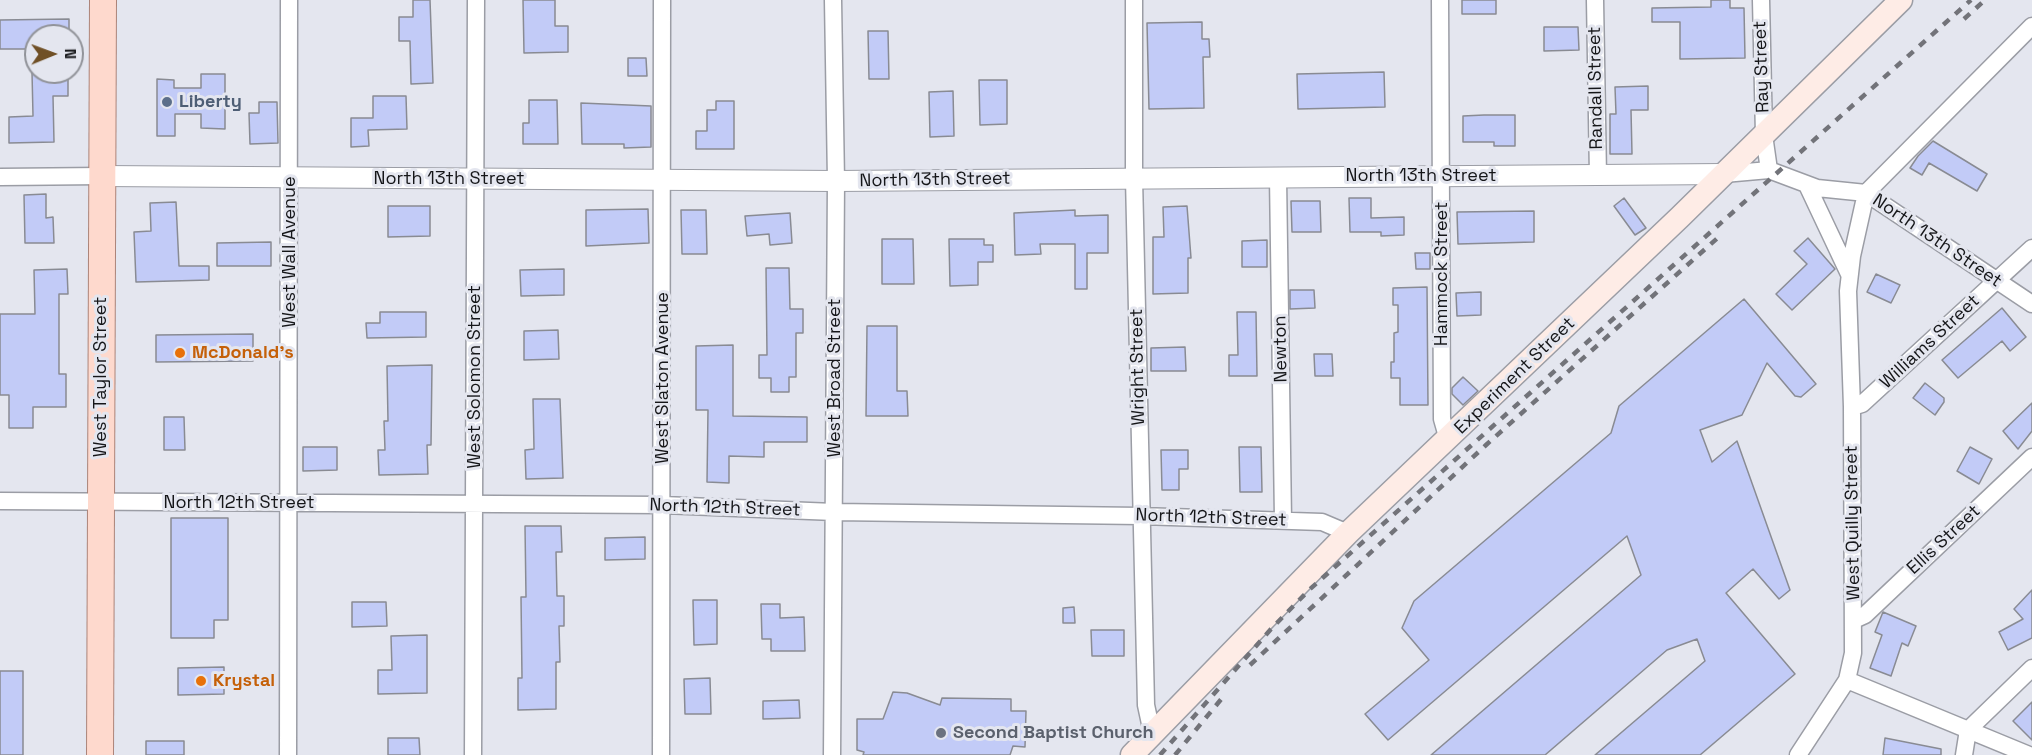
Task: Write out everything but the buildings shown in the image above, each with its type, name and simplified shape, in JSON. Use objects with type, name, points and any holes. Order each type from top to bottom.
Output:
[{"type":"main road","name":"West Taylor Street","points":[[100,755],[103,0]]},
{"type":"main road","name":"Experiment Street","points":[[1131,755],[1348,533],[1724,174],[1901,0]]},
{"type":"street","name":"West Wall Avenue","points":[[288,755],[290,0]]},
{"type":"street","name":"West Solomon Street","points":[[473,755],[476,0]]},
{"type":"street","name":"West Slaton Avenue","points":[[661,755],[664,179],[662,0]]},
{"type":"street","name":"West Broad Street","points":[[832,755],[836,181],[833,0]]},
{"type":"street","name":"Wright Street","points":[[1134,0],[1134,178],[1141,516],[1146,705],[1152,733]]},
{"type":"street","name":"Hammock Street","points":[[1440,0],[1442,419],[1448,440]]},
{"type":"street","name":"Randall Street","points":[[1595,0],[1598,176]]},
{"type":"street","name":"Ray Street","points":[[1761,0],[1764,135]]},
{"type":"street","points":[[1866,193],[2032,26]]},
{"type":"street","points":[[1764,135],[1769,170]]},
{"type":"street","name":"North 13th Street","points":[[102,176],[836,181],[1598,176],[1724,174],[1769,170],[1807,185],[1866,193],[1995,282],[2032,304]]},
{"type":"street","points":[[0,177],[102,176]]},
{"type":"street","name":"Newton","points":[[1278,177],[1283,520]]},
{"type":"street","name":"West Quilly Street","points":[[1807,185],[1850,276]]},
{"type":"street","name":"West Quilly Street","points":[[1798,755],[1847,680],[1853,653],[1850,276],[1866,193]]},
{"type":"street","name":"Williams Street","points":[[1852,407],[1863,404],[2032,248]]},
{"type":"street","name":"Ellis Street","points":[[1854,620],[1865,615],[2032,457]]},
{"type":"street","name":"North 12th Street","points":[[0,501],[663,505],[834,512],[1141,516],[1322,522],[1348,533]]},
{"type":"street","points":[[1964,755],[1968,730],[2032,668]]},
{"type":"street","points":[[1847,680],[2029,755]]},
{"type":"railway","points":[[1160,755],[1271,629],[1309,590],[1971,0]]},
{"type":"railway","points":[[1964,19],[1985,0]]},
{"type":"railway","points":[[1250,665],[1486,445],[1722,234]]},
{"type":"railway","points":[[1175,755],[1223,697]]},
{"type":"place","name":"Liberty","points":[[167,102]]},
{"type":"place","name":"McDonald's","points":[[180,353]]},
{"type":"place","name":"Krystal","points":[[201,681]]},
{"type":"place","name":"Second Baptist Church","points":[[941,733]]}]
